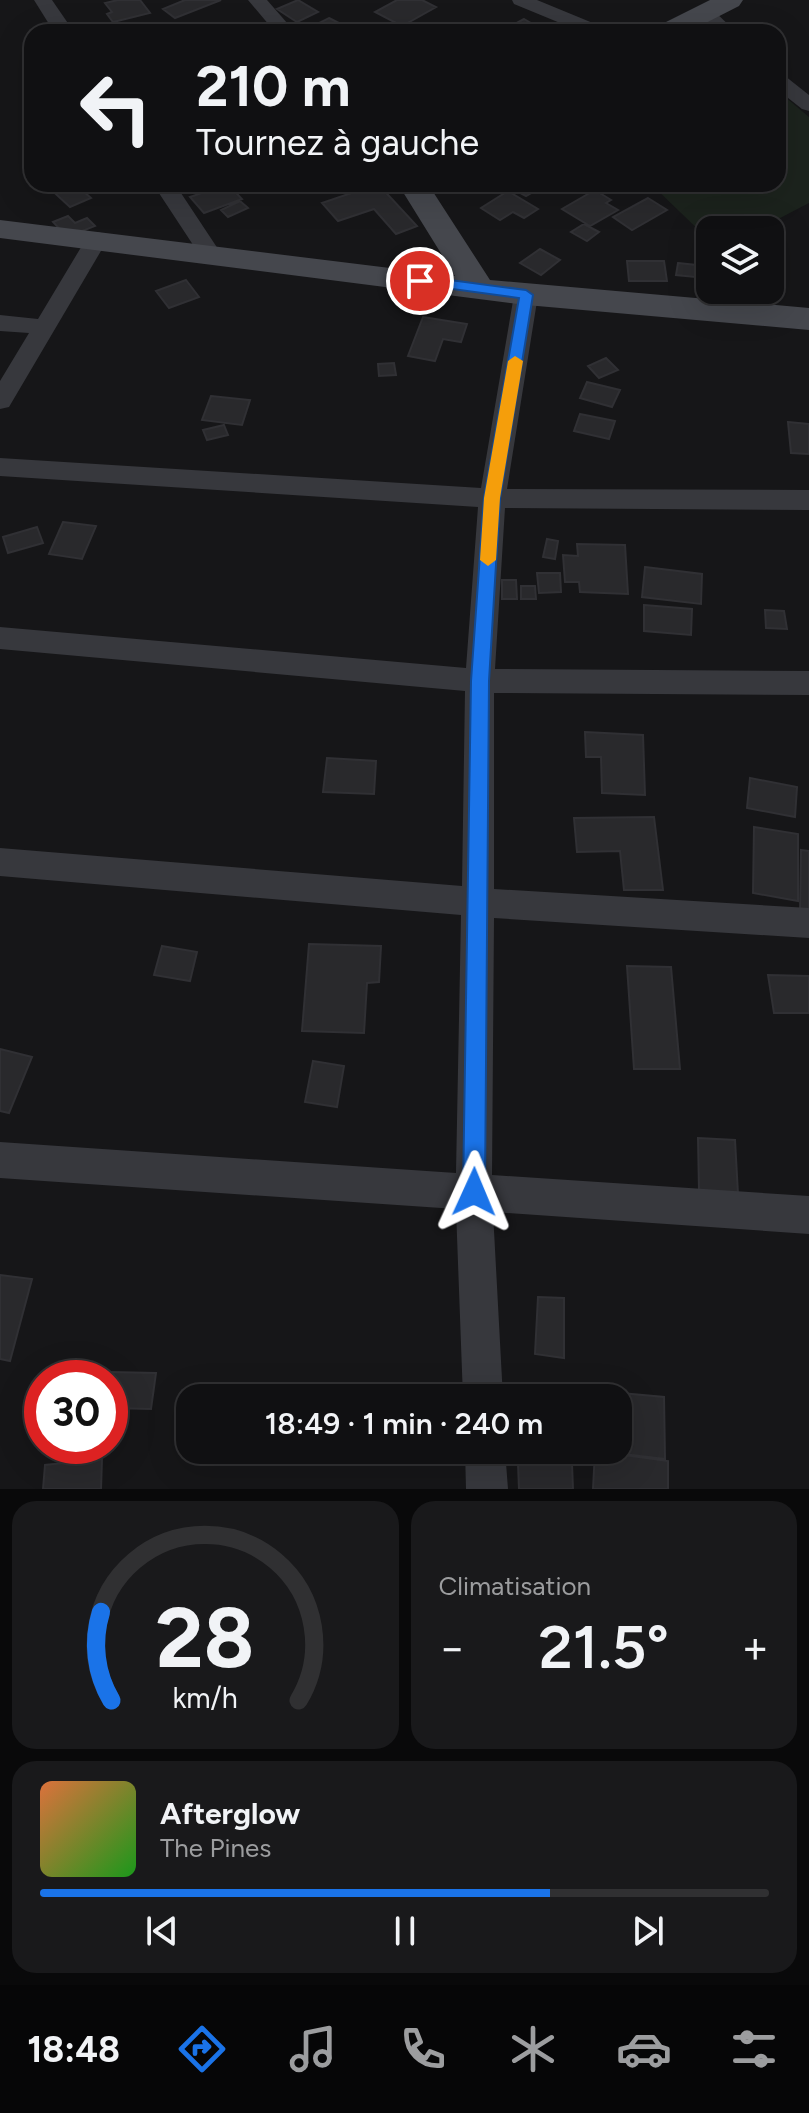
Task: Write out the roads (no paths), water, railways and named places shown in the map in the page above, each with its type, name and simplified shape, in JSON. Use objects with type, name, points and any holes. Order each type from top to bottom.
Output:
[{"type":"street","points":[[43,0],[59,24]]},
{"type":"street","points":[[257,0],[278,24]]},
{"type":"street","points":[[521,0],[579,24]]},
{"type":"street","points":[[682,24],[730,0]]},
{"type":"street","points":[[704,12],[717,24]]},
{"type":"street","points":[[786,86],[809,105]]},
{"type":"street","points":[[169,192],[211,255]]},
{"type":"street","points":[[418,192],[479,288]]},
{"type":"street","points":[[0,229],[526,295],[809,319]]},
{"type":"street","points":[[0,401],[97,239]]},
{"type":"street","points":[[482,1384],[474,1192],[480,681],[492,498],[526,295]]},
{"type":"street","points":[[0,323],[44,327]]},
{"type":"street","points":[[0,467],[492,498],[809,500]]},
{"type":"street","points":[[0,638],[480,681],[809,683]]},
{"type":"street","points":[[0,862],[477,902],[809,923]]},
{"type":"street","points":[[0,1160],[809,1215]]},
{"type":"street","points":[[486,1464],[487,1489]]}]
